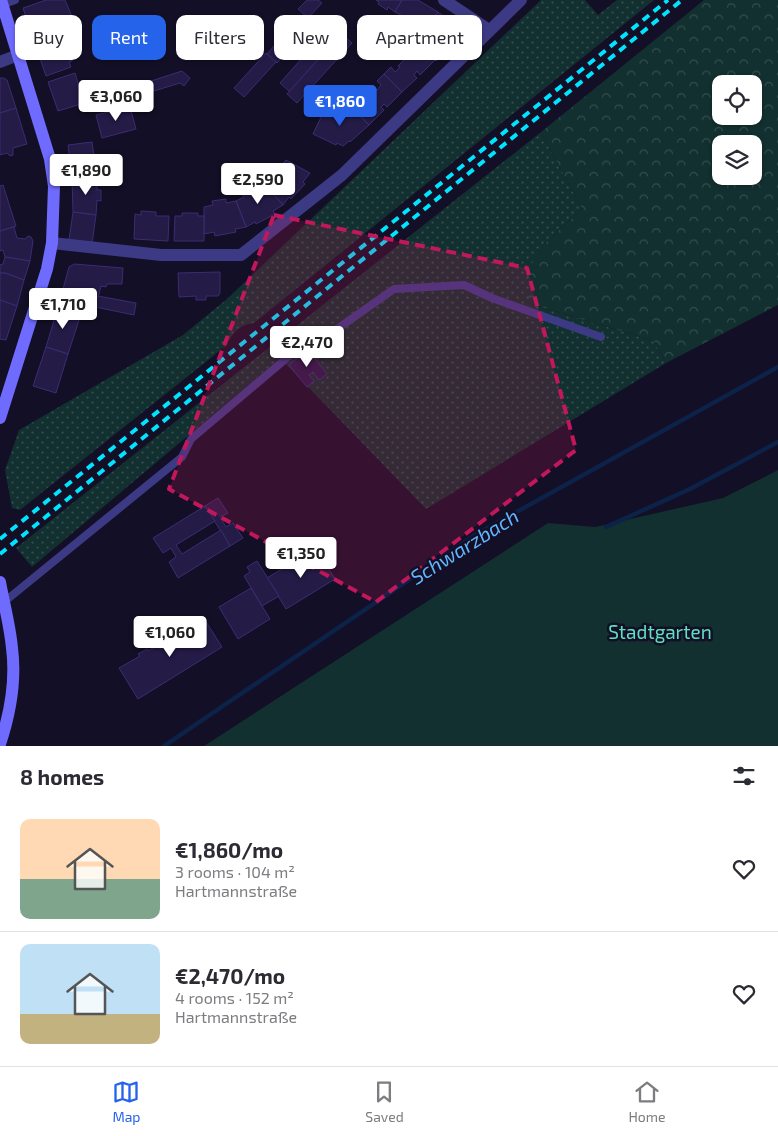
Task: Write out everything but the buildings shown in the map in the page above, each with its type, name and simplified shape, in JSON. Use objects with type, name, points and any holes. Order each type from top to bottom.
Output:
[{"type":"main road","points":[[1,3],[15,46]]},
{"type":"main road","points":[[0,418],[44,278],[52,243],[54,186],[50,159],[20,60]]},
{"type":"main road","points":[[0,582],[12,649],[12,691],[0,744]]},
{"type":"street","points":[[444,0],[489,30]]},
{"type":"street","points":[[52,243],[161,255],[241,255],[342,175],[521,0]]},
{"type":"street","points":[[0,62],[15,56]]},
{"type":"lane","points":[[1,3],[15,0]]},
{"type":"lane","points":[[4,602],[182,457],[191,439],[301,346],[327,336],[394,289],[464,285],[492,298],[601,337]]},
{"type":"highlighted area","points":[[274,215],[527,268],[576,450],[376,602],[169,489]]},
{"type":"green space","points":[[541,0],[585,0],[598,15],[617,0],[654,0],[254,323],[244,325],[237,330],[227,345],[20,510],[12,508],[5,470],[19,430],[183,335],[227,299],[478,60],[482,60],[482,56]]},
{"type":"green space","points":[[704,0],[778,0],[778,305],[666,363],[654,341],[528,303],[530,267],[543,245],[582,209],[541,132]]},
{"type":"green space","points":[[541,132],[582,209],[543,245],[528,303],[654,341],[666,363],[426,509],[286,364],[324,330],[309,334],[32,567],[16,548]]},
{"type":"green space","name":"Stadtgarten","points":[[778,470],[778,746],[204,746],[548,523],[595,527],[723,498]]},
{"type":"waterway","name":"Schwarzbach","points":[[164,746],[475,535],[778,367]]},
{"type":"waterway","points":[[606,527],[690,489],[778,442]]},
{"type":"railway","points":[[0,539],[668,0]]},
{"type":"railway","points":[[0,554],[682,0]]}]
